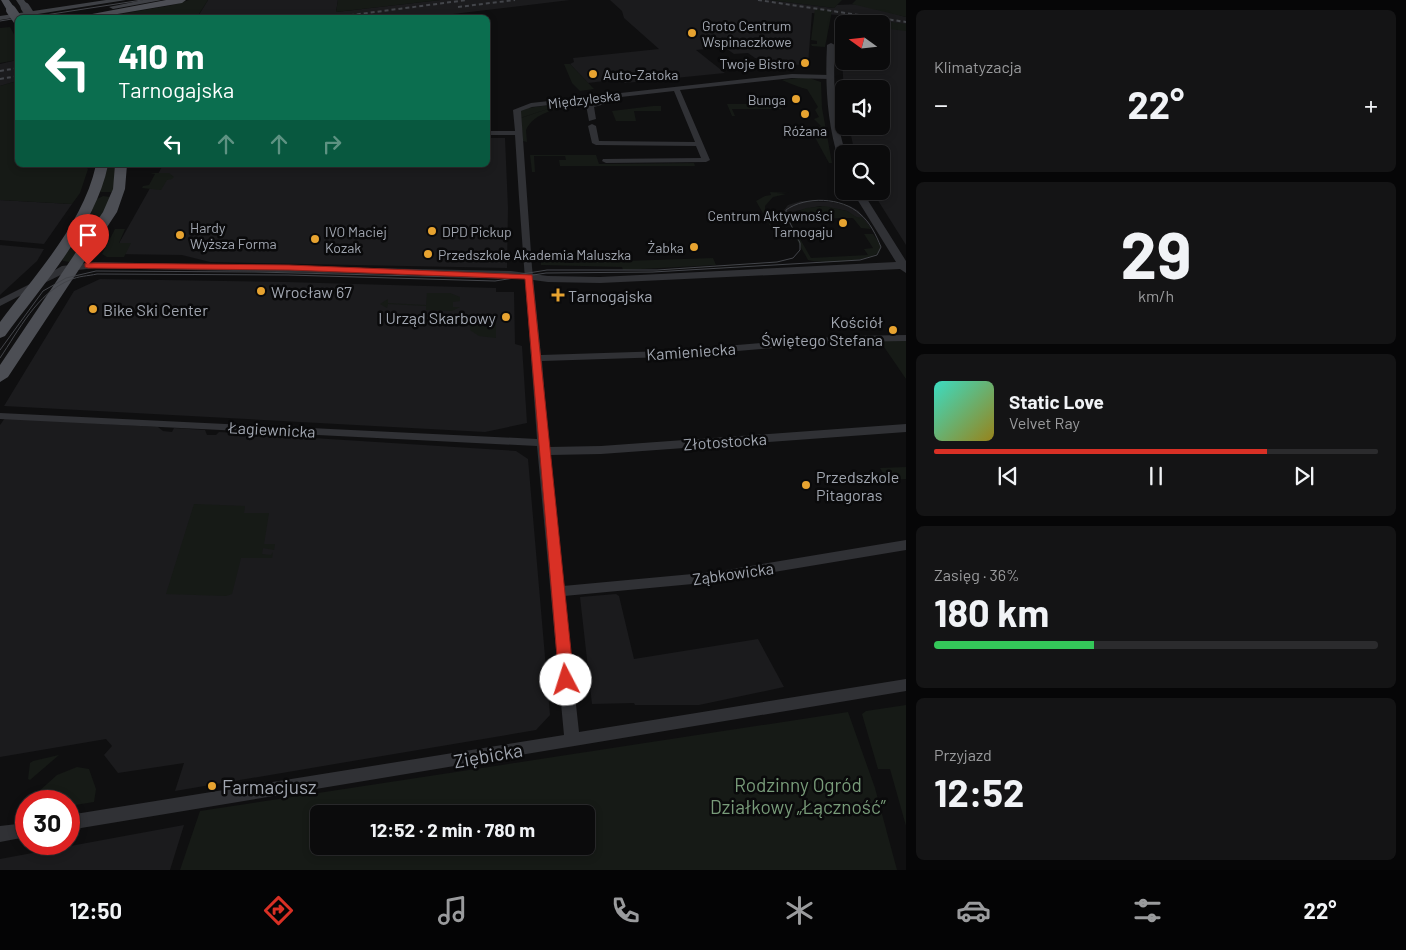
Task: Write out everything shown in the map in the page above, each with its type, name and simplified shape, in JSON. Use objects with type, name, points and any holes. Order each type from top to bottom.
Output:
[{"type":"main road","points":[[4,0],[15,19]]},
{"type":"main road","points":[[72,7],[94,0]]},
{"type":"main road","points":[[20,15],[122,0]]},
{"type":"main road","points":[[133,4],[144,0]]},
{"type":"main road","points":[[62,15],[158,0]]},
{"type":"main road","points":[[93,15],[182,0]]},
{"type":"main road","points":[[23,4],[30,15]]},
{"type":"main road","points":[[0,18],[15,16]]},
{"type":"main road","points":[[0,25],[15,23]]},
{"type":"main road","points":[[1,327],[34,285],[93,198],[100,181],[102,167]]},
{"type":"main road","points":[[0,377],[70,268],[83,253],[117,198],[121,167]]},
{"type":"main road","points":[[93,198],[108,193],[117,198]]},
{"type":"street","points":[[831,45],[828,77],[834,128],[839,145]]},
{"type":"street","name":"Międzyleska","points":[[518,133],[516,114],[519,108],[525,106],[800,75],[828,77]]},
{"type":"street","points":[[606,161],[704,162],[706,160],[676,88]]},
{"type":"street","name":"Międzyleska","points":[[681,98],[665,96],[590,105],[596,143],[698,141]]},
{"type":"street","points":[[490,133],[518,133],[536,358],[572,741]]},
{"type":"street","points":[[863,200],[904,267]]},
{"type":"street","points":[[83,253],[94,264]]},
{"type":"street","points":[[54,256],[56,262],[70,268]]},
{"type":"street","points":[[0,303],[70,268],[94,264],[289,268],[529,276],[558,279],[666,278],[880,266],[904,267]]},
{"type":"street","name":"Kamieniecka","points":[[536,358],[666,354],[826,340],[906,338]]},
{"type":"street","name":"Łagiewnicka","points":[[0,416],[266,429],[544,447]]},
{"type":"street","name":"Złotostocka","points":[[544,447],[619,449],[906,428]]},
{"type":"street","name":"Ząbkowicka","points":[[558,592],[714,577],[906,545]]},
{"type":"street","name":"Ziębicka","points":[[80,821],[906,685]]},
{"type":"street","points":[[0,834],[15,832]]},
{"type":"shaded area","points":[[208,0],[338,0],[336,12],[440,0],[570,0],[444,15],[199,15]]},
{"type":"shaded area","points":[[610,0],[770,0],[834,8],[837,5],[861,4],[906,17],[906,245],[878,200],[890,200],[890,145],[853,145],[851,135],[890,135],[890,80],[843,80],[843,70],[890,70],[890,15],[812,13],[808,64],[781,66],[775,62],[755,58],[748,53],[734,54],[724,47],[696,50],[725,73],[625,83],[620,79],[588,83],[570,64],[574,62],[573,58],[659,49],[624,18],[622,11]]},
{"type":"shaded area","points":[[15,60],[15,82],[0,86],[0,64]]},
{"type":"shaded area","points":[[490,138],[505,138],[508,208],[507,268],[210,262],[182,255],[113,254],[162,167],[490,167]]},
{"type":"shaded area","points":[[0,200],[72,204],[44,244],[0,240]]},
{"type":"shaded area","points":[[801,201],[832,202],[850,206],[859,211],[872,229],[847,211],[820,206],[796,211],[789,224],[784,210],[788,205]]},
{"type":"shaded area","points":[[0,245],[44,249],[37,261],[0,295]]},
{"type":"shaded area","points":[[100,279],[496,288],[496,292],[514,292],[515,344],[522,346],[527,423],[485,432],[4,406],[74,291]]},
{"type":"shaded area","points":[[5,418],[158,427],[163,431],[172,432],[174,428],[205,430],[207,435],[216,435],[219,432],[516,451],[528,459],[550,715],[536,730],[175,791],[184,763],[118,773],[104,755],[112,746],[106,739],[0,757],[0,425]]},
{"type":"shaded area","points":[[616,594],[619,596],[634,659],[758,639],[784,687],[699,705],[592,704],[580,597]]},
{"type":"shaded area","points":[[184,825],[170,870],[0,870],[0,859],[22,855],[80,855],[80,844]]},
{"type":"green space","points":[[189,0],[208,0],[198,15],[115,15],[173,5]]},
{"type":"green space","points":[[338,0],[440,0],[336,12]]},
{"type":"green space","points":[[770,0],[842,0],[834,8]]},
{"type":"green space","points":[[856,0],[906,0],[906,17],[852,4]]},
{"type":"green space","points":[[815,9],[832,11],[825,47],[812,46],[811,44],[817,44],[817,41],[811,40]]},
{"type":"green space","points":[[890,22],[906,24],[906,31],[890,29]]},
{"type":"green space","points":[[10,27],[15,36],[15,60],[0,63],[0,28]]},
{"type":"green space","points":[[564,64],[570,64],[594,89],[580,91],[572,83]]},
{"type":"green space","points":[[806,77],[821,82],[822,108],[832,163],[829,163],[812,132],[822,134],[819,127],[821,126],[814,119],[819,117],[815,110],[818,107],[807,89],[782,80]]},
{"type":"green space","points":[[15,82],[15,167],[86,167],[88,169],[80,193],[72,204],[0,200],[0,86]]},
{"type":"green space","points":[[572,102],[576,105],[555,109],[535,119],[526,130],[527,142],[523,141],[521,118],[560,105],[520,118],[521,111],[528,108]]},
{"type":"green space","points":[[727,104],[779,104],[782,109],[732,109],[735,116],[732,116]]},
{"type":"green space","points":[[661,106],[661,111],[634,111],[636,121],[616,121],[612,111]]},
{"type":"green space","points":[[530,155],[596,155],[599,164],[694,163],[695,166],[560,166],[559,160],[566,160],[565,156],[534,156],[535,172],[532,172]]},
{"type":"green space","points":[[106,167],[116,167],[113,192],[100,192]]},
{"type":"green space","points":[[150,173],[169,173],[174,177],[167,180],[161,190],[142,188],[149,185],[155,174]]},
{"type":"green space","points":[[770,192],[789,193],[777,193],[786,194],[773,197],[765,206],[765,214],[777,238],[756,201],[771,195]]},
{"type":"green space","points":[[103,196],[110,197],[110,202],[70,262],[63,261],[62,259],[97,199]]},
{"type":"green space","points":[[825,206],[847,211],[863,221],[857,217],[862,217],[871,229],[861,228],[853,218],[794,219],[792,225],[794,214],[805,214],[795,213],[806,208]]},
{"type":"green space","points":[[792,225],[811,258],[868,255],[864,249],[873,248],[864,234],[873,234],[881,246],[879,252],[866,258],[823,262],[808,260]]},
{"type":"green space","points":[[115,229],[125,229],[119,243],[131,243],[124,257],[107,257],[102,254]]},
{"type":"green space","points":[[713,258],[716,265],[623,270],[622,267],[541,265],[541,262],[548,259],[563,260],[565,263]]},
{"type":"green space","points":[[427,293],[450,293],[460,297],[460,301],[453,302],[453,307],[460,307],[452,311],[426,310],[426,306],[388,304],[387,308],[380,304],[388,299],[388,303],[426,305]]},
{"type":"green space","points":[[470,320],[496,321],[496,338],[479,336],[470,330]]},
{"type":"green space","points":[[880,341],[906,341],[906,379]]},
{"type":"green space","points":[[906,467],[906,479],[887,480],[880,468]]},
{"type":"green space","points":[[194,504],[245,506],[244,513],[269,513],[264,544],[275,544],[274,550],[263,548],[262,554],[271,555],[273,552],[272,558],[241,558],[232,594],[226,596],[166,594]]},
{"type":"green space","points":[[906,705],[906,826],[890,769],[878,769],[862,714],[866,711]]},
{"type":"green space","name":"Rodzinny Ogród Działkowy „Łączność”","points":[[848,712],[875,788],[897,870],[180,870],[200,811]]},
{"type":"green space","points":[[59,755],[30,780],[28,779],[30,763]]},
{"type":"green space","points":[[77,767],[89,769],[96,789],[94,802],[80,804],[80,790],[40,790],[57,775]]},
{"type":"tram line","points":[[45,15],[142,0]]},
{"type":"tram line","points":[[0,21],[15,18]]},
{"type":"tram line","points":[[0,350],[43,291],[66,278],[96,271],[256,272],[498,278],[547,270],[657,270],[777,262],[793,258],[800,250],[800,243],[786,215],[786,210],[803,202],[823,200],[844,204],[864,217],[875,233],[881,247],[877,255],[860,260],[653,272],[546,273],[495,281],[288,275],[97,274],[73,279],[58,286],[48,294],[30,313],[0,358]]},
{"type":"railway","points":[[352,15],[467,0]]},
{"type":"railway","points":[[458,7],[515,0]]},
{"type":"railway","points":[[758,0],[906,22]]},
{"type":"railway","points":[[0,71],[15,68]]},
{"type":"railway","points":[[0,79],[15,76]]},
{"type":"place","name":"Groto Centrum Wspinaczkowe","points":[[692,33]]},
{"type":"place","name":"Twoje Bistro","points":[[805,63]]},
{"type":"place","name":"Auto-Zatoka","points":[[593,74]]},
{"type":"place","name":"Bunga","points":[[796,99]]},
{"type":"place","name":"Różana","points":[[805,114]]},
{"type":"place","name":"Centrum Aktywności Tarnogaju","points":[[843,223]]},
{"type":"place","name":"DPD Pickup","points":[[432,231]]},
{"type":"place","name":"Hardy Wyższa Forma","points":[[180,235]]},
{"type":"place","name":"IVO Maciej Kozak","points":[[315,239]]},
{"type":"place","name":"Żabka","points":[[694,247]]},
{"type":"place","name":"Przedszkole Akademia Maluszka","points":[[428,254]]},
{"type":"place","name":"Wrocław 67","points":[[261,291]]},
{"type":"place","name":"Tarnogajska","points":[[558,295]]},
{"type":"place","name":"Bike Ski Center","points":[[93,309]]},
{"type":"place","name":"I Urząd Skarbowy","points":[[506,317]]},
{"type":"place","name":"Kościół Świętego Stefana","points":[[893,330]]},
{"type":"place","name":"Przedszkole Pitagoras","points":[[806,485]]},
{"type":"place","name":"Farmacjusz","points":[[212,786]]},
{"type":"route","points":[[88,265],[289,268],[529,276],[544,457],[566,680]]}]
